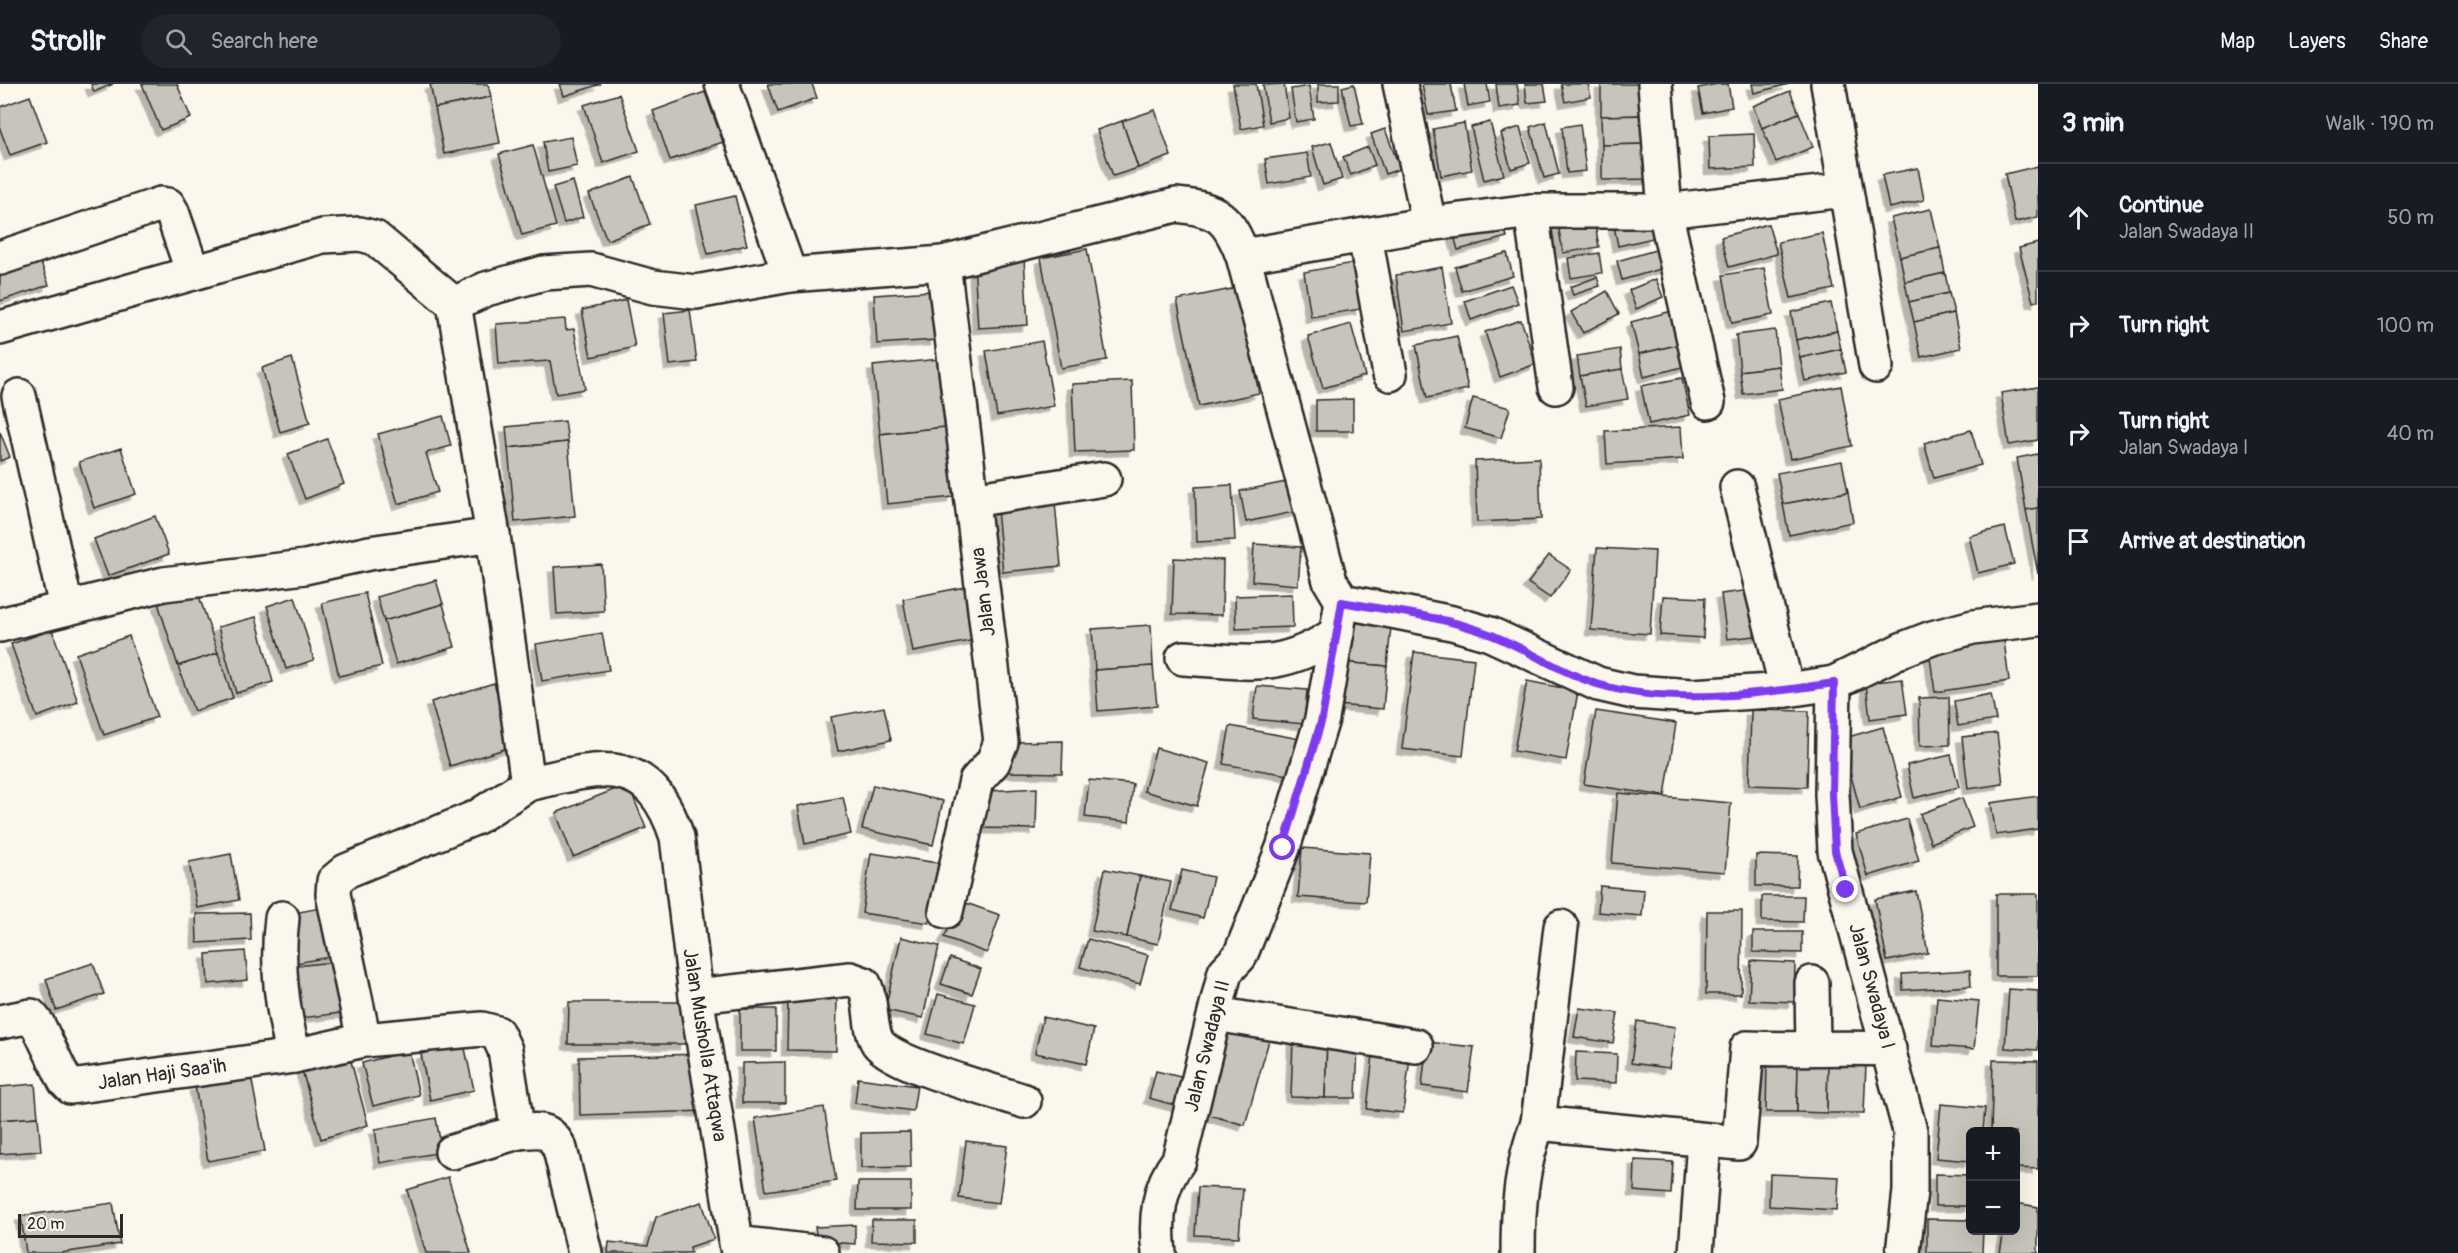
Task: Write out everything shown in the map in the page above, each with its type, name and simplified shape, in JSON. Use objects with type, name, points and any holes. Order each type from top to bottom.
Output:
[{"type":"street","points":[[722,84],[790,275]]},
{"type":"street","points":[[1400,84],[1429,224]]},
{"type":"street","points":[[1655,84],[1665,211],[1708,402]]},
{"type":"street","points":[[1828,84],[1876,366]]},
{"type":"street","points":[[1243,256],[1429,224],[1531,211],[1665,211],[1845,190]]},
{"type":"street","points":[[0,258],[161,204],[168,205],[172,212],[193,273]]},
{"type":"street","points":[[453,304],[486,289],[544,273],[591,270],[653,287],[696,292],[790,275],[943,262],[1176,206],[1200,207],[1222,217],[1235,237],[1243,256],[1330,581],[1342,602],[1452,623],[1490,634],[1598,684],[1633,692],[1692,696],[1787,690],[1834,683],[1932,638],[1973,627],[2038,619]]},
{"type":"street","points":[[1531,211],[1556,387]]},
{"type":"street","points":[[0,327],[323,236],[360,234],[375,238],[388,247],[453,304],[493,535],[528,784],[477,817],[346,871],[334,881],[333,894],[364,1040]]},
{"type":"street","points":[[1365,236],[1390,374]]},
{"type":"street","name":"Jalan Jawa","points":[[943,262],[1001,742],[993,762],[976,781],[946,910]]},
{"type":"street","points":[[19,396],[66,607]]},
{"type":"street","points":[[972,500],[1104,479]]},
{"type":"street","points":[[1737,487],[1787,690]]},
{"type":"street","points":[[0,625],[164,584],[305,567],[369,554],[493,535]]},
{"type":"street","name":"Jalan Swadaya II","points":[[1159,1253],[1159,1198],[1166,1178],[1179,1160],[1225,972],[1240,956],[1283,848],[1322,719],[1342,602]]},
{"type":"street","points":[[1183,658],[1228,662],[1287,659],[1312,650],[1337,633]]},
{"type":"street","name":"Jalan Swadaya I","points":[[1834,683],[1832,794],[1835,851],[1910,1131],[1910,1191],[1904,1253]]},
{"type":"street","name":"Jalan Musholla Attaqwa","points":[[528,784],[594,768],[622,772],[644,781],[657,792],[669,812],[677,837],[696,996],[737,1248]]},
{"type":"street","points":[[282,918],[279,940],[280,994],[294,1056]]},
{"type":"street","points":[[1518,1253],[1519,1203],[1527,1152],[1538,1124],[1561,927]]},
{"type":"street","points":[[696,996],[849,979],[864,984],[871,998],[876,1041],[886,1052],[907,1062],[1024,1101]]},
{"type":"street","points":[[1812,982],[1813,1048]]},
{"type":"street","points":[[1215,1014],[1416,1046]]},
{"type":"street","name":"Jalan Haji Saa'ih","points":[[0,1022],[31,1016],[38,1025],[65,1081],[71,1087],[294,1056],[364,1040],[482,1029],[497,1033],[505,1050],[518,1132]]},
{"type":"street","points":[[1538,1124],[1739,1143],[1747,1048],[1829,1046],[1889,1049]]},
{"type":"street","points":[[452,1152],[518,1132],[540,1130],[553,1136],[560,1149],[585,1253]]},
{"type":"street","points":[[1696,1253],[1704,1141]]},
{"type":"street","points":[[737,1248],[822,1253]]},
{"type":"building","points":[[91,84],[113,84],[94,92]]},
{"type":"building","points":[[142,84],[177,84],[191,118],[161,130]]},
{"type":"building","points":[[430,84],[488,84],[491,97],[435,108]]},
{"type":"building","points":[[560,84],[601,84],[564,96]]},
{"type":"building","points":[[768,84],[812,84],[817,98],[778,112]]},
{"type":"building","points":[[1233,84],[1256,84],[1263,125],[1241,129]]},
{"type":"building","points":[[1284,84],[1289,118],[1269,122],[1263,85]]},
{"type":"building","points":[[1318,84],[1339,84],[1339,101],[1318,102]]},
{"type":"building","points":[[1354,84],[1363,124],[1351,126],[1342,87]]},
{"type":"building","points":[[1422,84],[1451,84],[1456,111],[1428,115]]},
{"type":"building","points":[[1464,84],[1487,84],[1490,102],[1468,106]]},
{"type":"building","points":[[1496,84],[1517,84],[1520,105],[1499,108]]},
{"type":"building","points":[[1525,84],[1544,84],[1547,101],[1527,103]]},
{"type":"building","points":[[1561,84],[1588,84],[1591,97],[1565,102]]},
{"type":"building","points":[[1601,84],[1649,84],[1650,115],[1601,116]]},
{"type":"building","points":[[1728,84],[1732,107],[1703,113],[1698,88]]},
{"type":"building","points":[[1752,84],[1789,84],[1754,93]]},
{"type":"building","points":[[1309,86],[1314,119],[1296,122],[1291,89]]},
{"type":"building","points":[[1790,91],[1799,113],[1762,128],[1753,106]]},
{"type":"building","points":[[705,92],[723,142],[670,160],[653,111]]},
{"type":"building","points":[[619,94],[639,151],[603,163],[584,105]]},
{"type":"building","points":[[30,96],[47,142],[10,155],[0,129],[0,107]]},
{"type":"building","points":[[491,97],[500,143],[444,154],[435,108]]},
{"type":"building","points":[[1155,110],[1171,156],[1138,168],[1122,121]]},
{"type":"building","points":[[1799,113],[1813,147],[1776,162],[1762,128]]},
{"type":"building","points":[[1650,115],[1650,144],[1602,145],[1601,116]]},
{"type":"building","points":[[1122,121],[1138,168],[1113,176],[1097,130]]},
{"type":"building","points":[[1490,122],[1504,175],[1484,180],[1471,127]]},
{"type":"building","points":[[1546,122],[1559,174],[1544,178],[1530,127]]},
{"type":"building","points":[[1464,123],[1472,170],[1441,176],[1433,129]]},
{"type":"building","points":[[1580,124],[1586,171],[1567,173],[1562,127]]},
{"type":"building","points":[[1520,127],[1530,163],[1511,169],[1501,133]]},
{"type":"building","points":[[1385,129],[1400,169],[1385,174],[1371,134]]},
{"type":"building","points":[[1754,134],[1755,167],[1710,169],[1709,136]]},
{"type":"building","points":[[571,137],[577,166],[548,172],[543,142]]},
{"type":"building","points":[[1331,142],[1342,179],[1323,185],[1312,147]]},
{"type":"building","points":[[1650,144],[1650,179],[1602,180],[1602,145]]},
{"type":"building","points":[[533,145],[556,226],[522,235],[499,154]]},
{"type":"building","points":[[1368,147],[1375,165],[1351,175],[1343,157]]},
{"type":"building","points":[[1307,153],[1311,177],[1269,184],[1265,159]]},
{"type":"building","points":[[2038,166],[2038,217],[2015,222],[2005,174]]},
{"type":"building","points":[[1918,168],[1924,200],[1889,208],[1882,175]]},
{"type":"building","points":[[633,177],[650,224],[607,240],[589,194]]},
{"type":"building","points":[[573,181],[583,217],[564,223],[553,187]]},
{"type":"building","points":[[735,196],[747,245],[708,254],[696,205]]},
{"type":"building","points":[[1931,209],[1940,248],[1900,257],[1891,218]]},
{"type":"building","points":[[1502,218],[1507,237],[1458,250],[1453,232]]},
{"type":"building","points":[[1594,218],[1599,247],[1563,253],[1558,224]]},
{"type":"building","points":[[1649,219],[1653,238],[1618,246],[1614,226]]},
{"type":"building","points":[[1768,224],[1777,254],[1729,267],[1721,237]]},
{"type":"building","points":[[1822,233],[1834,289],[1791,298],[1778,242]]},
{"type":"building","points":[[2038,243],[2038,301],[2033,302],[2019,248]]},
{"type":"building","points":[[1666,247],[1671,266],[1622,280],[1617,261]]},
{"type":"building","points":[[1940,248],[1945,273],[1905,282],[1900,257]]},
{"type":"building","points":[[1087,249],[1107,360],[1061,368],[1041,258]]},
{"type":"building","points":[[37,252],[49,285],[0,301],[0,264]]},
{"type":"building","points":[[1507,253],[1513,276],[1462,291],[1455,267]]},
{"type":"building","points":[[1599,253],[1602,273],[1571,278],[1568,258]]},
{"type":"building","points":[[1024,258],[1028,325],[978,328],[974,261]]},
{"type":"building","points":[[1353,263],[1361,309],[1311,317],[1304,272]]},
{"type":"building","points":[[1442,267],[1451,323],[1404,331],[1396,275]]},
{"type":"building","points":[[1764,268],[1773,315],[1732,323],[1723,275]]},
{"type":"building","points":[[1945,273],[1949,293],[1909,302],[1905,282]]},
{"type":"building","points":[[1597,277],[1600,286],[1573,295],[1570,287]]},
{"type":"building","points":[[1656,279],[1663,297],[1636,309],[1629,290]]},
{"type":"building","points":[[1511,285],[1518,303],[1471,320],[1465,301]]},
{"type":"building","points":[[1237,288],[1259,393],[1199,406],[1177,300]]},
{"type":"building","points":[[932,291],[936,340],[877,344],[874,295]]},
{"type":"building","points":[[1607,291],[1619,314],[1583,333],[1571,312]]},
{"type":"building","points":[[1949,293],[1954,313],[1914,322],[1909,302]]},
{"type":"building","points":[[626,300],[635,347],[591,357],[582,310]]},
{"type":"building","points":[[1831,303],[1837,331],[1796,340],[1791,312]]},
{"type":"building","points":[[690,310],[697,362],[670,365],[664,313]]},
{"type":"building","points":[[1672,311],[1681,344],[1639,354],[1631,322]]},
{"type":"building","points":[[1954,313],[1961,348],[1921,357],[1914,322]]},
{"type":"building","points":[[565,319],[566,330],[574,329],[585,389],[556,394],[550,361],[499,364],[496,324]]},
{"type":"building","points":[[1521,320],[1536,364],[1500,377],[1485,332]]},
{"type":"building","points":[[1351,324],[1365,376],[1323,388],[1308,336]]},
{"type":"building","points":[[1775,330],[1779,366],[1740,371],[1736,335]]},
{"type":"building","points":[[1837,331],[1841,349],[1800,358],[1796,340]]},
{"type":"building","points":[[1457,336],[1468,389],[1427,398],[1416,345]]},
{"type":"building","points":[[1042,341],[1054,406],[997,416],[986,351]]},
{"type":"building","points":[[1681,344],[1686,366],[1644,377],[1639,354]]},
{"type":"building","points":[[1620,349],[1622,369],[1580,376],[1577,356]]},
{"type":"building","points":[[1841,349],[1846,372],[1805,381],[1800,358]]},
{"type":"building","points":[[292,358],[310,423],[280,432],[262,368]]},
{"type":"building","points":[[939,359],[946,427],[880,434],[873,366]]},
{"type":"building","points":[[1779,366],[1782,389],[1743,394],[1740,371]]},
{"type":"building","points":[[1622,369],[1628,399],[1586,406],[1580,376]]},
{"type":"building","points":[[1682,378],[1690,415],[1649,424],[1641,386]]},
{"type":"building","points":[[1132,381],[1134,450],[1075,452],[1072,384]]},
{"type":"building","points":[[1841,386],[1852,446],[1790,459],[1778,399]]},
{"type":"building","points":[[2038,387],[2038,440],[2009,445],[2001,393]]},
{"type":"building","points":[[1473,398],[1510,408],[1501,438],[1465,428]]},
{"type":"building","points":[[1353,399],[1353,431],[1316,431],[1316,400]]},
{"type":"building","points":[[443,416],[451,446],[426,453],[438,492],[398,504],[378,434]]},
{"type":"building","points":[[565,421],[568,442],[508,448],[506,427]]},
{"type":"building","points":[[946,427],[953,497],[887,504],[880,434]]},
{"type":"building","points":[[1681,427],[1683,459],[1607,464],[1605,431]]},
{"type":"building","points":[[1971,430],[1981,465],[1934,478],[1924,443]]},
{"type":"building","points":[[0,432],[10,457],[0,461]]},
{"type":"building","points":[[327,439],[344,484],[305,499],[288,454]]},
{"type":"building","points":[[568,442],[575,516],[515,522],[508,448]]},
{"type":"building","points":[[121,448],[136,494],[94,508],[79,462]]},
{"type":"building","points":[[2038,454],[2038,508],[2026,510],[2017,458]]},
{"type":"building","points":[[1539,458],[1541,519],[1477,522],[1475,461]]},
{"type":"building","points":[[1842,461],[1848,492],[1783,504],[1777,473]]},
{"type":"building","points":[[1297,480],[1303,510],[1246,522],[1240,491]]},
{"type":"building","points":[[1232,485],[1235,540],[1197,542],[1195,487]]},
{"type":"building","points":[[1848,492],[1853,522],[1789,535],[1783,504]]},
{"type":"building","points":[[1055,503],[1061,566],[1003,572],[997,510]]},
{"type":"building","points":[[2038,508],[2038,574],[2026,510]]},
{"type":"building","points":[[155,516],[169,554],[108,576],[94,539]]},
{"type":"building","points":[[2005,527],[2014,564],[1978,573],[1969,536]]},
{"type":"building","points":[[1254,544],[1301,547],[1298,585],[1252,581]]},
{"type":"building","points":[[1597,548],[1655,551],[1650,634],[1591,630]]},
{"type":"building","points":[[1549,555],[1571,570],[1550,598],[1528,583]]},
{"type":"building","points":[[1174,558],[1223,560],[1222,615],[1172,614]]},
{"type":"building","points":[[601,564],[604,611],[557,614],[554,567]]},
{"type":"building","points":[[436,580],[443,604],[384,621],[377,597]]},
{"type":"building","points":[[970,586],[980,639],[913,652],[903,599]]},
{"type":"building","points":[[1758,589],[1764,635],[1727,639],[1721,594]]},
{"type":"building","points":[[197,590],[218,653],[178,666],[158,603]]},
{"type":"building","points":[[365,593],[382,666],[339,676],[322,603]]},
{"type":"building","points":[[1292,594],[1293,627],[1236,629],[1235,596]]},
{"type":"building","points":[[1663,596],[1705,598],[1703,638],[1660,635]]},
{"type":"building","points":[[295,597],[314,660],[286,669],[267,606]]},
{"type":"building","points":[[443,604],[455,647],[396,664],[384,621]]},
{"type":"building","points":[[256,617],[273,682],[236,693],[218,627]]},
{"type":"building","points":[[1350,622],[1391,627],[1387,666],[1340,662]]},
{"type":"building","points":[[1151,625],[1153,666],[1095,670],[1092,629]]},
{"type":"building","points":[[52,630],[78,702],[37,717],[11,644]]},
{"type":"building","points":[[602,633],[609,670],[542,681],[536,644]]},
{"type":"building","points":[[129,636],[157,717],[104,735],[76,654]]},
{"type":"building","points":[[2004,640],[2009,681],[1935,692],[1929,651]]},
{"type":"building","points":[[1414,652],[1474,659],[1463,756],[1402,749]]},
{"type":"building","points":[[218,653],[233,698],[194,711],[178,666]]},
{"type":"building","points":[[1340,662],[1387,666],[1383,709],[1337,705]]},
{"type":"building","points":[[1153,666],[1157,706],[1098,711],[1095,670]]},
{"type":"building","points":[[1902,679],[1907,714],[1870,719],[1866,683]]},
{"type":"building","points":[[1527,681],[1578,691],[1566,760],[1514,751]]},
{"type":"building","points":[[494,683],[514,746],[450,766],[431,702]]},
{"type":"building","points":[[1257,686],[1307,690],[1304,724],[1253,719]]},
{"type":"building","points":[[1991,694],[1996,720],[1958,726],[1954,701]]},
{"type":"building","points":[[1949,697],[1950,745],[1920,746],[1919,698]]},
{"type":"building","points":[[884,707],[891,740],[838,751],[831,717]]},
{"type":"building","points":[[1751,710],[1809,711],[1807,787],[1749,785]]},
{"type":"building","points":[[1596,711],[1676,723],[1665,796],[1584,784]]},
{"type":"building","points":[[1230,726],[1300,739],[1294,776],[1223,764]]},
{"type":"building","points":[[1883,727],[1902,797],[1860,809],[1841,739]]},
{"type":"building","points":[[1997,733],[2003,784],[1968,789],[1962,737]]},
{"type":"building","points":[[1063,741],[1062,773],[1004,772],[1013,742]]},
{"type":"building","points":[[1156,748],[1209,763],[1197,806],[1144,791]]},
{"type":"building","points":[[1951,755],[1959,787],[1914,798],[1907,765]]},
{"type":"building","points":[[1089,780],[1133,784],[1129,822],[1085,817]]},
{"type":"building","points":[[628,784],[646,828],[573,857],[556,813]]},
{"type":"building","points":[[873,785],[943,801],[933,845],[862,829]]},
{"type":"building","points":[[1037,788],[1036,829],[978,828],[989,791]]},
{"type":"building","points":[[1618,793],[1731,803],[1725,872],[1612,863]]},
{"type":"building","points":[[2038,796],[2038,829],[1996,835],[1991,803]]},
{"type":"building","points":[[843,797],[851,834],[805,844],[798,806]]},
{"type":"building","points":[[1962,798],[1973,827],[1931,843],[1920,814]]},
{"type":"building","points":[[1907,819],[1919,861],[1868,876],[1856,834]]},
{"type":"building","points":[[1302,848],[1370,853],[1366,902],[1298,897]]},
{"type":"building","points":[[871,853],[938,863],[929,923],[862,913]]},
{"type":"building","points":[[231,854],[239,900],[197,908],[189,862]]},
{"type":"building","points":[[1756,855],[1798,856],[1797,886],[1756,886]]},
{"type":"building","points":[[1105,869],[1140,876],[1127,937],[1092,931]]},
{"type":"building","points":[[1182,870],[1213,877],[1203,918],[1172,910]]},
{"type":"building","points":[[1140,876],[1171,882],[1158,944],[1127,937]]},
{"type":"building","points":[[1600,886],[1644,890],[1642,916],[1598,912]]},
{"type":"building","points":[[1916,891],[1928,953],[1887,961],[1875,899]]},
{"type":"building","points":[[1996,894],[2038,894],[2038,976],[1996,976]]},
{"type":"building","points":[[1762,896],[1804,896],[1803,922],[1762,921]]},
{"type":"building","points":[[963,902],[1000,915],[987,953],[944,937]]},
{"type":"building","points":[[331,906],[340,955],[297,963],[288,914]]},
{"type":"building","points":[[1707,911],[1742,911],[1741,994],[1706,994]]},
{"type":"building","points":[[250,913],[251,940],[197,943],[196,914]]},
{"type":"building","points":[[1753,932],[1802,932],[1802,953],[1753,952]]},
{"type":"building","points":[[901,937],[939,946],[923,1018],[885,1010]]},
{"type":"building","points":[[1088,939],[1148,955],[1140,984],[1080,967]]},
{"type":"building","points":[[245,951],[248,980],[208,984],[206,954]]},
{"type":"building","points":[[950,958],[981,969],[972,994],[941,984]]},
{"type":"building","points":[[342,961],[348,1012],[302,1018],[296,966]]},
{"type":"building","points":[[1751,961],[1795,963],[1794,1002],[1749,1000]]},
{"type":"building","points":[[93,963],[104,994],[56,1010],[46,979]]},
{"type":"building","points":[[1970,970],[1971,986],[1903,990],[1902,974]]},
{"type":"building","points":[[2009,989],[2038,991],[2038,1050],[2005,1048]]},
{"type":"building","points":[[938,994],[975,1004],[964,1044],[927,1034]]},
{"type":"building","points":[[1937,997],[1979,1001],[1974,1049],[1933,1046]]},
{"type":"building","points":[[788,999],[837,999],[836,1051],[787,1050]]},
{"type":"building","points":[[569,1002],[685,1002],[685,1044],[568,1044]]},
{"type":"building","points":[[1579,1008],[1618,1013],[1613,1043],[1574,1037]]},
{"type":"building","points":[[740,1009],[776,1009],[776,1051],[740,1051]]},
{"type":"building","points":[[1043,1017],[1094,1029],[1086,1064],[1035,1053]]},
{"type":"building","points":[[1637,1021],[1675,1027],[1669,1068],[1631,1063]]},
{"type":"building","points":[[1227,1025],[1270,1037],[1245,1125],[1202,1113]]},
{"type":"building","points":[[1293,1040],[1327,1041],[1325,1098],[1291,1097]]},
{"type":"building","points":[[1327,1041],[1358,1042],[1356,1098],[1325,1098]]},
{"type":"building","points":[[1427,1042],[1474,1047],[1468,1092],[1422,1086]]},
{"type":"building","points":[[464,1044],[474,1090],[430,1100],[421,1054]]},
{"type":"building","points":[[347,1046],[368,1125],[321,1139],[299,1059]]},
{"type":"building","points":[[1374,1046],[1411,1050],[1403,1113],[1367,1109]]},
{"type":"building","points":[[409,1051],[419,1095],[373,1106],[362,1063]]},
{"type":"building","points":[[1576,1052],[1617,1054],[1616,1083],[1575,1081]]},
{"type":"building","points":[[705,1054],[706,1111],[580,1115],[579,1057]]},
{"type":"building","points":[[1993,1060],[2038,1061],[2038,1169],[2020,1168],[2020,1127],[1991,1127]]},
{"type":"building","points":[[785,1062],[785,1103],[742,1103],[742,1063]]},
{"type":"building","points":[[1767,1062],[1798,1063],[1797,1112],[1766,1112]]},
{"type":"building","points":[[1798,1063],[1828,1063],[1827,1113],[1797,1112]]},
{"type":"building","points":[[1828,1063],[1866,1064],[1864,1113],[1827,1113]]},
{"type":"building","points":[[1156,1071],[1193,1080],[1185,1108],[1149,1098]]},
{"type":"building","points":[[251,1076],[265,1151],[208,1161],[195,1086]]},
{"type":"building","points":[[858,1078],[917,1086],[913,1111],[855,1103]]},
{"type":"building","points":[[35,1084],[38,1117],[0,1120],[0,1087]]},
{"type":"building","points":[[1941,1104],[1985,1108],[1983,1127],[1966,1127],[1966,1161],[1936,1158]]},
{"type":"building","points":[[824,1107],[836,1181],[766,1191],[755,1118]]},
{"type":"building","points":[[38,1117],[41,1151],[0,1154],[0,1120]]},
{"type":"building","points":[[436,1118],[442,1152],[380,1163],[375,1129]]},
{"type":"building","points":[[910,1132],[911,1167],[861,1168],[861,1133]]},
{"type":"building","points":[[966,1141],[1007,1146],[999,1203],[959,1198]]},
{"type":"building","points":[[1635,1160],[1673,1162],[1671,1194],[1634,1191]]},
{"type":"building","points":[[1770,1174],[1839,1177],[1837,1210],[1769,1206]]},
{"type":"building","points":[[1935,1174],[1966,1175],[1966,1206],[1935,1206]]},
{"type":"building","points":[[448,1177],[471,1253],[426,1253],[407,1190]]},
{"type":"building","points":[[858,1182],[911,1182],[911,1210],[857,1210]]},
{"type":"building","points":[[1198,1187],[1243,1189],[1239,1237],[1195,1235]]},
{"type":"building","points":[[702,1202],[714,1239],[690,1247],[691,1253],[608,1253],[609,1242],[648,1246],[656,1217]]},
{"type":"building","points":[[113,1203],[120,1244],[61,1253],[26,1253],[21,1216]]},
{"type":"building","points":[[2020,1204],[2038,1207],[2038,1253],[2000,1253],[2003,1235],[2020,1235]]},
{"type":"building","points":[[1927,1219],[1966,1220],[1966,1235],[1983,1235],[1982,1253],[1927,1253]]},
{"type":"building","points":[[872,1220],[917,1220],[917,1242],[871,1241]]},
{"type":"building","points":[[855,1225],[855,1244],[817,1241],[815,1227]]},
{"type":"route","points":[[1283,848],[1322,719],[1342,602],[1452,623],[1490,634],[1564,671],[1598,684],[1633,692],[1692,696],[1787,690],[1834,683],[1832,794],[1835,851],[1846,890]]}]
